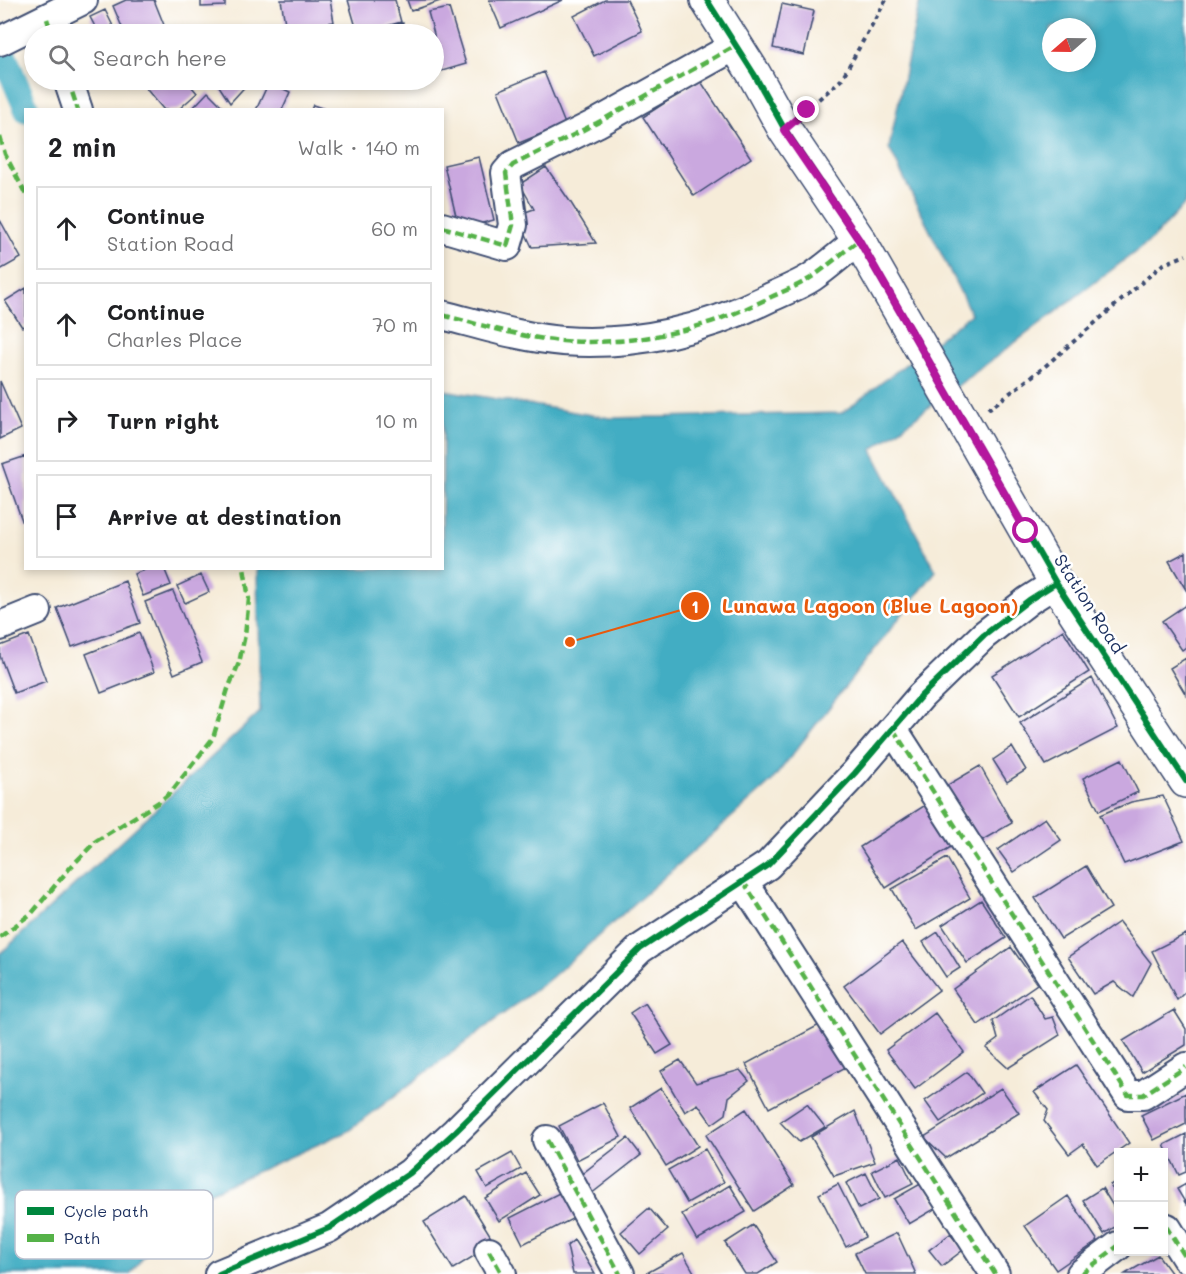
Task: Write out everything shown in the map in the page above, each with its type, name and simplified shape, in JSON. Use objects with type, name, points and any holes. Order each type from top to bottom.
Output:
[{"type":"street","points":[[47,24],[83,0]]},
{"type":"street","name":"Station Road","points":[[707,0],[784,130],[859,240],[918,345],[969,406],[1056,583],[1186,781]]},
{"type":"street","points":[[0,41],[24,33]]},
{"type":"street","points":[[444,228],[507,246],[513,225],[506,173],[513,165],[597,123],[735,46]]},
{"type":"street","points":[[71,90],[77,108]]},
{"type":"street","points":[[444,315],[561,341],[608,342],[650,338],[688,330],[736,315],[810,278],[859,240]]},
{"type":"street","points":[[219,1274],[329,1228],[410,1173],[456,1131],[640,949],[768,865],[855,773],[921,696],[984,635],[1029,600],[1056,583]]},
{"type":"street","points":[[0,626],[37,611]]},
{"type":"street","points":[[893,729],[1128,1095],[1143,1095],[1186,1067]]},
{"type":"street","points":[[743,881],[995,1274]]},
{"type":"street","points":[[547,1140],[620,1274]]},
{"type":"street","points":[[1168,1230],[1186,1258]]},
{"type":"street","points":[[1081,1274],[1114,1250]]},
{"type":"path","points":[[784,130],[841,80],[886,0]]},
{"type":"path","points":[[969,406],[990,408],[1043,368],[1162,265],[1186,255]]},
{"type":"water","points":[[920,0],[1186,0],[1186,203],[1150,241],[872,450],[936,571],[771,782],[551,978],[348,1131],[213,1191],[15,1190],[15,1259],[141,1259],[130,1274],[0,1274],[0,954],[260,712],[257,570],[444,570],[444,390],[610,418],[842,413],[971,314],[889,148]]},
{"type":"building","points":[[126,0],[154,0],[164,24],[121,24],[113,6]]},
{"type":"building","points":[[201,0],[225,0],[225,6],[201,7]]},
{"type":"building","points":[[281,0],[330,0],[334,22],[285,24]]},
{"type":"building","points":[[348,0],[395,0],[401,22],[355,24]]},
{"type":"building","points":[[407,0],[443,0],[411,11]]},
{"type":"building","points":[[489,0],[563,0],[501,28]]},
{"type":"building","points":[[605,0],[627,0],[642,31],[594,56],[574,16]]},
{"type":"building","points":[[782,4],[814,11],[804,55],[773,48]]},
{"type":"building","points":[[449,8],[466,64],[444,70],[444,24],[431,24],[428,12]]},
{"type":"building","points":[[105,10],[112,24],[94,24],[90,17]]},
{"type":"building","points":[[544,72],[565,124],[519,143],[498,91]]},
{"type":"building","points":[[700,80],[751,158],[694,196],[643,117]]},
{"type":"building","points":[[147,90],[194,90],[197,93],[180,108],[162,108]]},
{"type":"building","points":[[222,90],[242,90],[230,103]]},
{"type":"building","points":[[265,90],[290,92],[283,108],[257,108]]},
{"type":"building","points":[[208,92],[224,108],[193,108]]},
{"type":"building","points":[[479,157],[494,220],[459,229],[444,165]]},
{"type":"building","points":[[546,167],[596,243],[532,247],[517,215],[534,209],[520,184]]},
{"type":"building","points":[[0,220],[21,258],[0,270]]},
{"type":"building","points":[[24,289],[24,326],[22,327],[5,301]]},
{"type":"building","points":[[0,381],[21,429],[0,439]]},
{"type":"building","points":[[24,457],[24,526],[2,464]]},
{"type":"building","points":[[1186,552],[1186,590],[1169,561]]},
{"type":"building","points":[[144,570],[165,570],[171,585],[143,596],[134,574]]},
{"type":"building","points":[[201,575],[209,592],[185,603],[177,586]]},
{"type":"building","points":[[125,581],[140,623],[72,647],[57,608]]},
{"type":"building","points":[[173,591],[202,662],[174,674],[145,602]]},
{"type":"building","points":[[1186,605],[1186,647],[1182,650],[1162,621]]},
{"type":"building","points":[[1063,630],[1089,672],[1019,717],[992,675]]},
{"type":"building","points":[[139,633],[154,672],[101,693],[86,654]]},
{"type":"building","points":[[29,635],[46,681],[14,693],[0,656],[0,646]]},
{"type":"building","points":[[1186,658],[1186,695],[1170,668]]},
{"type":"building","points":[[1092,678],[1118,728],[1046,765],[1020,723]]},
{"type":"building","points":[[1012,747],[1026,770],[1007,782],[993,760]]},
{"type":"building","points":[[1122,759],[1138,792],[1099,811],[1083,778]]},
{"type":"building","points":[[980,766],[1012,823],[979,842],[946,786]]},
{"type":"building","points":[[1163,796],[1184,841],[1124,864],[1100,815],[1131,802]]},
{"type":"building","points":[[927,804],[954,845],[886,888],[860,847]]},
{"type":"building","points":[[1045,818],[1061,840],[1014,872],[998,850]]},
{"type":"building","points":[[947,858],[970,898],[916,930],[892,889]]},
{"type":"building","points":[[1086,866],[1111,908],[1061,939],[1035,898]]},
{"type":"building","points":[[981,900],[1006,938],[967,963],[942,925]]},
{"type":"building","points":[[1119,922],[1151,963],[1133,997],[1114,982],[1093,994],[1068,957]]},
{"type":"building","points":[[938,932],[960,968],[946,977],[923,942]]},
{"type":"building","points":[[1186,934],[1186,991],[1177,1000],[1152,951]]},
{"type":"building","points":[[902,942],[939,990],[880,1034],[844,986]]},
{"type":"building","points":[[1011,947],[1037,984],[978,1025],[953,989]]},
{"type":"building","points":[[1030,995],[1045,1019],[1053,1017],[1060,1035],[1008,1068],[986,1048],[998,1039],[993,1021]]},
{"type":"building","points":[[645,1003],[672,1045],[657,1054],[630,1013]]},
{"type":"building","points":[[1174,1010],[1186,1029],[1186,1045],[1142,1072],[1123,1041]]},
{"type":"building","points":[[935,1013],[964,1052],[915,1089],[886,1050]]},
{"type":"building","points":[[823,1023],[846,1067],[769,1108],[746,1064]]},
{"type":"building","points":[[680,1060],[696,1083],[740,1070],[749,1081],[729,1097],[726,1114],[712,1124],[698,1104],[685,1112],[661,1071]]},
{"type":"building","points":[[1076,1065],[1129,1143],[1122,1148],[1114,1148],[1114,1153],[1097,1165],[1083,1144],[1069,1154],[1044,1121],[1048,1110],[1034,1092]]},
{"type":"building","points":[[967,1072],[982,1093],[940,1122],[925,1101]]},
{"type":"building","points":[[661,1088],[698,1146],[666,1166],[630,1108]]},
{"type":"building","points":[[1001,1088],[1019,1113],[946,1158],[924,1137]]},
{"type":"building","points":[[1186,1093],[1186,1124],[1154,1140],[1141,1115]]},
{"type":"building","points":[[603,1103],[621,1137],[577,1160],[559,1126]]},
{"type":"building","points":[[807,1104],[825,1127],[799,1142],[780,1122]]},
{"type":"building","points":[[746,1109],[794,1185],[754,1211],[706,1135]]},
{"type":"building","points":[[855,1111],[875,1162],[834,1176],[811,1137]]},
{"type":"building","points":[[1186,1134],[1186,1172],[1179,1175],[1168,1153],[1168,1148],[1164,1145]]},
{"type":"building","points":[[628,1138],[641,1155],[591,1194],[578,1177]]},
{"type":"building","points":[[705,1149],[724,1182],[687,1203],[668,1170]]},
{"type":"building","points":[[512,1153],[521,1169],[487,1188],[478,1172]]},
{"type":"building","points":[[900,1157],[913,1184],[885,1198],[872,1171]]},
{"type":"building","points":[[526,1173],[540,1195],[499,1221],[485,1198]]},
{"type":"building","points":[[866,1173],[879,1199],[859,1209],[846,1183]]},
{"type":"building","points":[[924,1182],[938,1207],[909,1224],[894,1199]]},
{"type":"building","points":[[838,1184],[865,1237],[846,1247],[819,1194]]},
{"type":"building","points":[[1186,1184],[1186,1204],[1177,1189]]},
{"type":"building","points":[[730,1185],[746,1212],[697,1240],[682,1214]]},
{"type":"building","points":[[1102,1188],[1114,1208],[1114,1228],[1104,1234],[1083,1200]]},
{"type":"building","points":[[565,1190],[578,1216],[523,1244],[510,1218]]},
{"type":"building","points":[[466,1196],[495,1243],[453,1269],[424,1222]]},
{"type":"building","points":[[1068,1196],[1098,1241],[1056,1270],[1025,1226]]},
{"type":"building","points":[[649,1208],[668,1230],[640,1254],[621,1232]]},
{"type":"building","points":[[753,1225],[777,1262],[758,1274],[745,1274],[725,1243]]},
{"type":"building","points":[[897,1233],[916,1274],[865,1274],[855,1253]]},
{"type":"building","points":[[950,1234],[963,1250],[942,1266],[929,1250]]},
{"type":"building","points":[[574,1240],[595,1274],[573,1274],[567,1246]]},
{"type":"building","points":[[683,1253],[695,1274],[645,1274]]},
{"type":"building","points":[[1159,1256],[1172,1274],[1125,1274]]},
{"type":"waterway","points":[[0,46],[26,108]]},
{"type":"marked path","points":[[47,19],[49,24]]},
{"type":"marked path","points":[[444,228],[507,246],[513,225],[506,173],[513,165],[597,123],[735,46]]},
{"type":"marked path","points":[[71,90],[77,108]]},
{"type":"marked path","points":[[0,137],[5,154],[24,191]]},
{"type":"marked path","points":[[444,316],[503,331],[563,341],[591,342],[644,338],[696,327],[746,309],[812,277],[859,240]]},
{"type":"marked path","points":[[0,937],[32,913],[96,841],[159,802],[171,792],[213,738],[228,689],[239,663],[245,635],[249,599],[244,570]]},
{"type":"marked path","points":[[893,729],[1128,1095],[1143,1095],[1186,1067]]},
{"type":"marked path","points":[[743,881],[995,1274]]},
{"type":"marked path","points":[[547,1140],[620,1274]]},
{"type":"marked path","points":[[1168,1230],[1186,1258]]},
{"type":"marked path","points":[[1081,1274],[1114,1249]]},
{"type":"marked path","points":[[489,1251],[502,1274]]},
{"type":"cycle path","points":[[707,0],[754,74],[785,130],[859,240],[1056,583],[1186,781]]},
{"type":"cycle path","points":[[219,1274],[329,1228],[410,1173],[456,1131],[640,949],[768,865],[855,773],[921,696],[984,635],[1029,600],[1056,583]]},
{"type":"place","name":"Lunawa Lagoon (Blue Lagoon)","points":[[570,642]]},
{"type":"route","points":[[807,110],[784,130],[859,240],[1026,531]]}]
